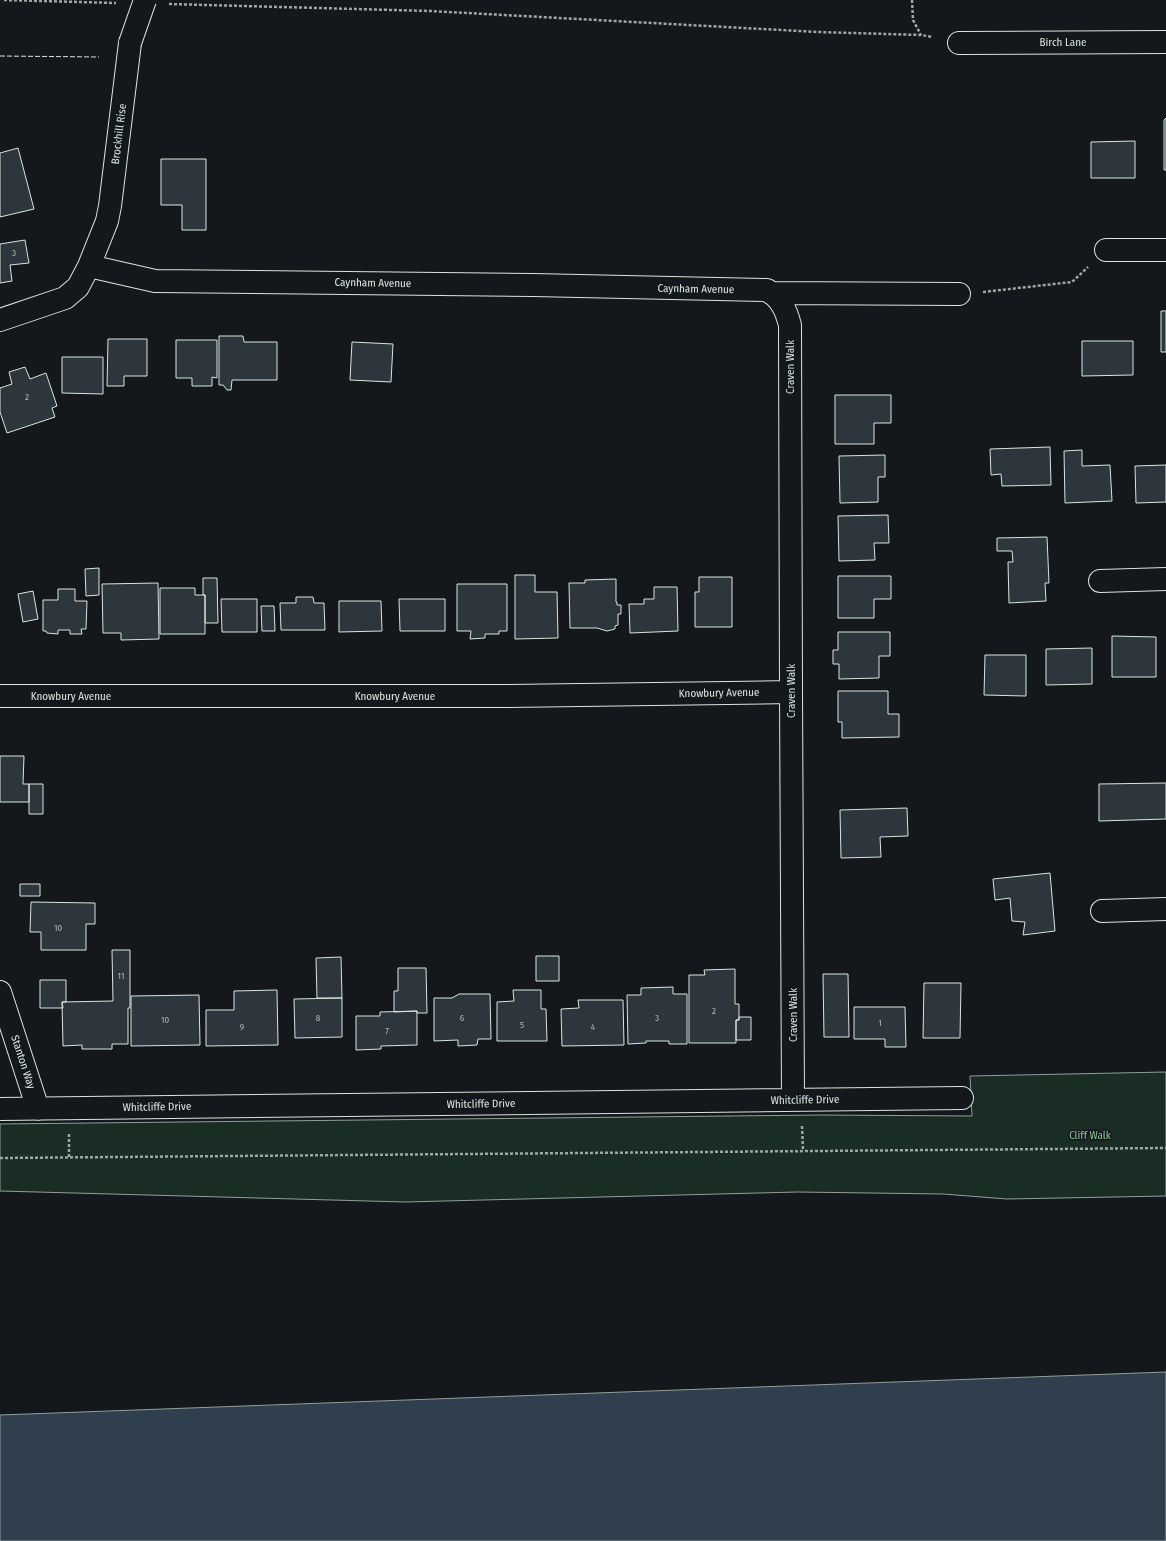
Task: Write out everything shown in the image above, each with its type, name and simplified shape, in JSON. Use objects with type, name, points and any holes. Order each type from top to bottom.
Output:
[{"type":"street","name":"Brockhill Rise","points":[[89,266],[107,221],[110,206],[130,43],[153,2]]},
{"type":"street","name":"Birch Lane","points":[[959,43],[1166,42]]},
{"type":"street","points":[[1106,250],[1166,250]]},
{"type":"street","name":"Caynham Avenue","points":[[89,266],[155,281],[533,285],[769,292],[959,294]]},
{"type":"street","points":[[0,320],[65,298],[78,287],[89,266]]},
{"type":"street","name":"Craven Walk","points":[[769,292],[777,298],[786,309],[790,325],[790,692],[793,1100]]},
{"type":"street","points":[[1100,581],[1166,579]]},
{"type":"street","name":"Knowbury Avenue","points":[[0,696],[505,696],[790,692]]},
{"type":"street","points":[[1102,911],[1166,909]]},
{"type":"street","name":"Stanton Way","points":[[0,992],[38,1109]]},
{"type":"street","name":"Whitcliffe Drive","points":[[0,1109],[962,1098]]},
{"type":"path","points":[[4,0],[122,3]]},
{"type":"path","points":[[912,0],[913,20],[921,35]]},
{"type":"path","points":[[153,2],[430,11],[818,32],[921,35],[959,43]]},
{"type":"path","points":[[959,294],[1072,282],[1106,250]]},
{"type":"path","points":[[0,1158],[1166,1148]]},
{"type":"green space","name":"Cliff Walk","points":[[1166,1072],[1166,1196],[1007,1199],[943,1194],[798,1192],[405,1202],[0,1191],[0,1124],[820,1115],[972,1116],[970,1076]]},
{"type":"water","points":[[1166,1372],[1166,1541],[0,1541],[0,1415]]},
{"type":"building","points":[[1166,118],[1166,170],[1164,170],[1164,120]]},
{"type":"building","points":[[1135,141],[1135,178],[1091,178],[1091,142]]},
{"type":"building","points":[[18,148],[34,209],[0,217],[0,153]]},
{"type":"building","points":[[161,159],[206,159],[206,230],[182,230],[182,205],[161,205]]},
{"type":"building","points":[[25,240],[29,263],[10,265],[12,281],[0,283],[0,244]]},
{"type":"building","points":[[1161,311],[1166,311],[1166,352],[1161,352]]},
{"type":"building","points":[[219,336],[243,336],[244,342],[277,342],[277,380],[232,380],[231,390],[227,390],[223,385],[219,385]]},
{"type":"building","points":[[108,339],[147,339],[147,376],[124,376],[124,386],[107,386]]},
{"type":"building","points":[[176,340],[217,340],[217,378],[212,377],[212,386],[192,386],[192,378],[176,378]]},
{"type":"building","points":[[1082,341],[1133,341],[1133,375],[1082,376]]},
{"type":"building","points":[[352,342],[393,344],[391,382],[350,380]]},
{"type":"building","points":[[62,357],[103,357],[103,394],[62,393]]},
{"type":"building","points":[[25,367],[30,379],[46,373],[57,406],[52,408],[55,417],[7,433],[0,412],[0,388],[12,384],[9,372]]},
{"type":"building","points":[[835,395],[891,395],[891,423],[874,423],[874,444],[835,444]]},
{"type":"building","points":[[1050,447],[1051,485],[1002,486],[1001,474],[991,475],[990,449]]},
{"type":"building","points":[[1082,450],[1082,466],[1110,465],[1112,501],[1065,503],[1064,451]]},
{"type":"building","points":[[885,455],[885,477],[878,477],[878,502],[840,503],[839,456]]},
{"type":"building","points":[[1166,465],[1166,502],[1136,503],[1135,466]]},
{"type":"building","points":[[888,515],[889,543],[874,543],[875,560],[839,561],[838,516]]},
{"type":"building","points":[[1047,537],[1049,583],[1045,583],[1046,601],[1009,603],[1008,562],[1013,562],[1012,551],[997,551],[997,538]]},
{"type":"building","points":[[99,568],[99,595],[86,596],[85,569]]},
{"type":"building","points":[[515,575],[535,575],[535,592],[557,592],[558,638],[515,639]]},
{"type":"building","points":[[838,576],[891,576],[891,599],[874,599],[874,618],[838,618]]},
{"type":"building","points":[[699,577],[732,577],[732,627],[695,627],[695,592],[699,592]]},
{"type":"building","points":[[203,578],[217,578],[218,623],[205,623],[205,595],[203,595]]},
{"type":"building","points":[[616,579],[616,602],[617,605],[621,605],[621,614],[618,614],[618,625],[615,626],[615,629],[607,631],[597,628],[570,628],[569,583],[585,583],[585,580]]},
{"type":"building","points":[[158,583],[159,639],[121,640],[121,633],[103,633],[102,584]]},
{"type":"building","points":[[457,584],[507,584],[507,631],[499,631],[499,634],[485,634],[485,638],[470,639],[471,631],[457,631]]},
{"type":"building","points":[[654,587],[677,587],[678,631],[630,633],[629,604],[644,604],[644,599],[654,599]]},
{"type":"building","points":[[160,588],[195,588],[195,595],[205,595],[205,634],[160,634]]},
{"type":"building","points":[[58,589],[75,589],[75,601],[87,601],[86,629],[81,629],[82,634],[70,634],[70,630],[58,630],[58,634],[43,631],[43,600],[58,600]]},
{"type":"building","points":[[33,591],[38,619],[23,622],[18,594]]},
{"type":"building","points":[[296,597],[313,597],[314,603],[324,603],[325,630],[281,630],[280,603],[296,603]]},
{"type":"building","points":[[221,599],[257,599],[257,632],[222,632]]},
{"type":"building","points":[[399,599],[445,599],[445,631],[400,631]]},
{"type":"building","points":[[339,601],[381,601],[382,631],[339,632]]},
{"type":"building","points":[[261,606],[274,606],[275,631],[262,631]]},
{"type":"building","points":[[838,632],[890,632],[890,656],[879,656],[879,678],[839,679],[839,664],[833,664],[833,650],[838,650]]},
{"type":"building","points":[[1112,636],[1156,637],[1156,677],[1112,677]]},
{"type":"building","points":[[1092,648],[1092,684],[1046,685],[1046,649]]},
{"type":"building","points":[[985,655],[1026,655],[1026,696],[984,695]]},
{"type":"building","points":[[838,691],[888,691],[888,714],[899,714],[899,737],[842,738],[842,722],[838,722]]},
{"type":"building","points":[[0,756],[24,756],[23,784],[29,784],[29,802],[0,802]]},
{"type":"building","points":[[1166,783],[1166,819],[1099,821],[1099,784]]},
{"type":"building","points":[[29,784],[43,784],[43,814],[29,814]]},
{"type":"building","points":[[907,808],[908,836],[880,837],[881,857],[841,858],[840,810]]},
{"type":"building","points":[[1050,873],[1055,931],[1023,935],[1025,922],[1012,921],[1010,898],[995,900],[993,879]]},
{"type":"building","points":[[20,884],[40,884],[40,896],[20,896]]},
{"type":"building","points":[[31,902],[95,903],[95,924],[86,924],[86,950],[41,950],[41,932],[30,932]]},
{"type":"building","points":[[112,950],[130,950],[130,1008],[128,1008],[128,1044],[112,1044],[112,1049],[82,1049],[82,1045],[63,1046],[62,1002],[113,1001]]},
{"type":"building","points":[[536,956],[559,956],[559,981],[536,981]]},
{"type":"building","points":[[341,957],[342,998],[317,998],[316,958]]},
{"type":"building","points":[[398,968],[426,968],[427,1013],[417,1013],[417,1011],[394,1012],[394,991],[398,991]]},
{"type":"building","points":[[735,969],[735,1004],[739,1004],[739,1020],[736,1020],[736,1043],[689,1043],[689,975],[705,975],[704,970]]},
{"type":"building","points":[[823,974],[848,974],[849,1037],[824,1037]]},
{"type":"building","points":[[40,980],[66,980],[66,1002],[62,1002],[63,1008],[40,1008]]},
{"type":"building","points":[[924,983],[961,983],[960,1038],[923,1038]]},
{"type":"building","points":[[673,987],[673,994],[687,994],[687,1044],[669,1044],[669,1041],[646,1041],[646,1043],[628,1044],[627,995],[641,995],[641,988]]},
{"type":"building","points":[[277,990],[278,1045],[206,1046],[206,1010],[234,1010],[234,991]]},
{"type":"building","points":[[513,990],[541,990],[541,1009],[546,1009],[547,1041],[497,1041],[497,1002],[514,1001]]},
{"type":"building","points":[[459,994],[490,994],[491,1039],[478,1039],[477,1045],[458,1046],[458,1040],[434,1041],[434,998],[452,998]]},
{"type":"building","points":[[199,995],[200,1045],[131,1046],[131,996]]},
{"type":"building","points":[[342,998],[342,1037],[295,1038],[294,999]]},
{"type":"building","points":[[578,1000],[623,1000],[624,1045],[562,1046],[561,1009],[579,1008]]},
{"type":"building","points":[[854,1007],[905,1007],[906,1047],[885,1047],[885,1039],[854,1039]]},
{"type":"building","points":[[417,1011],[417,1045],[381,1046],[381,1049],[356,1050],[356,1016],[380,1016],[380,1012]]},
{"type":"building","points":[[739,1017],[751,1017],[751,1040],[736,1040],[736,1020],[739,1020]]},
{"type":"fence","points":[[0,56],[99,57]]}]
